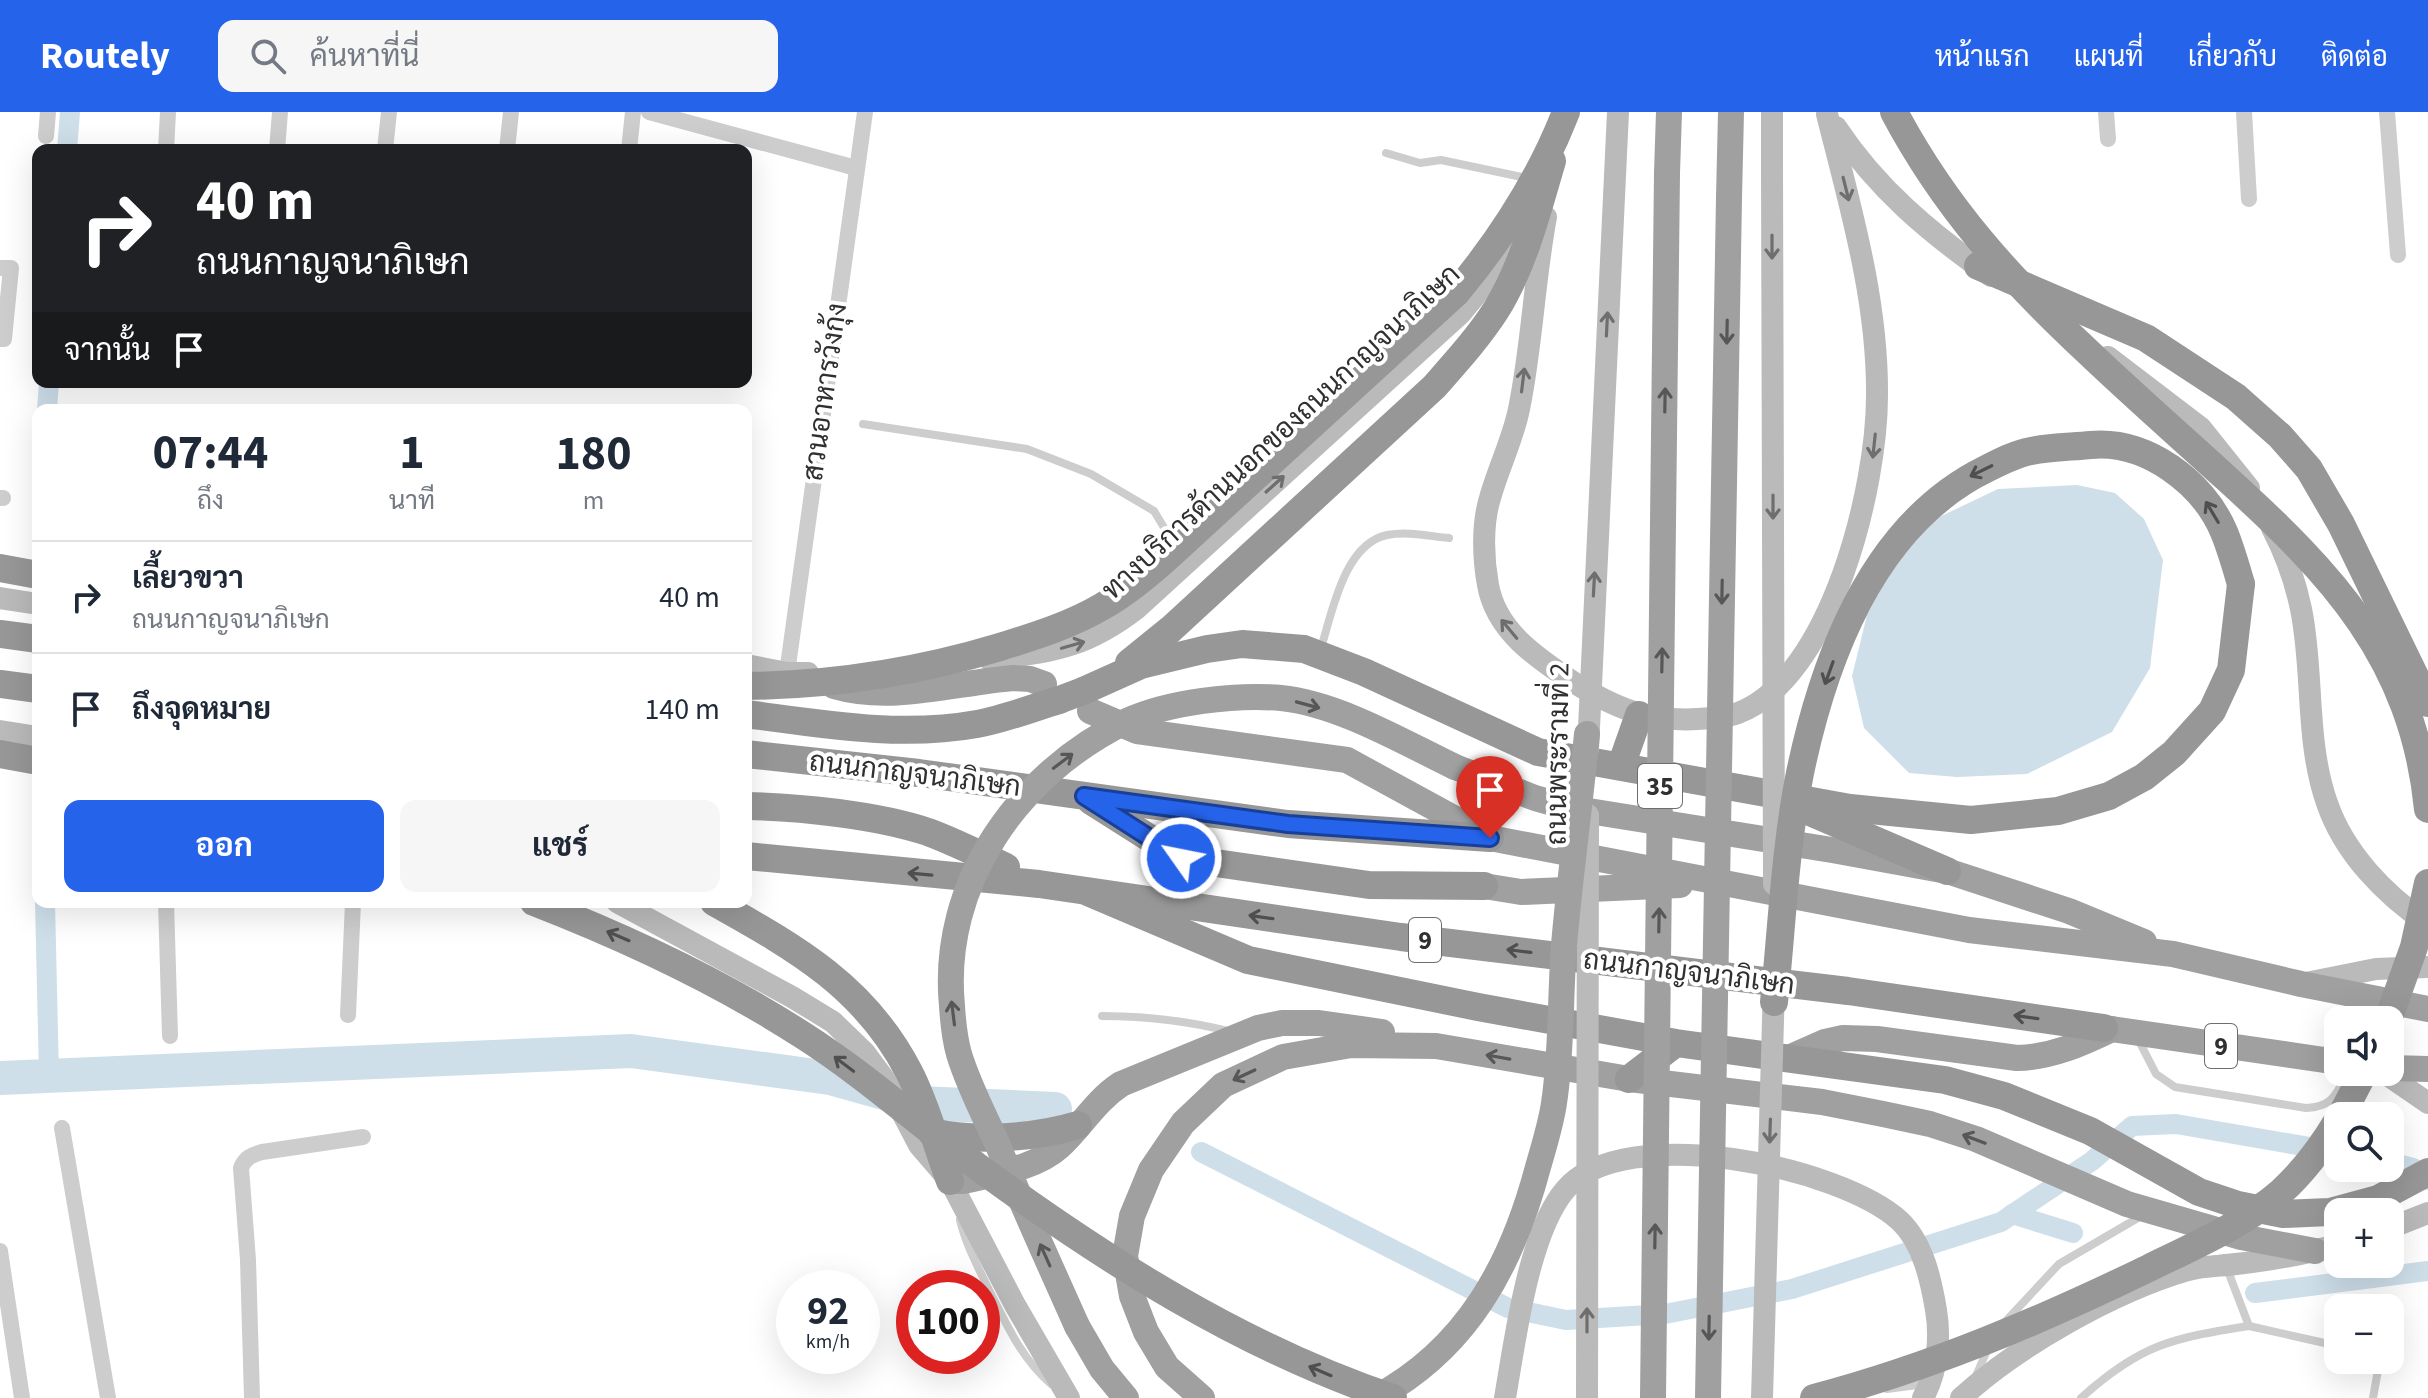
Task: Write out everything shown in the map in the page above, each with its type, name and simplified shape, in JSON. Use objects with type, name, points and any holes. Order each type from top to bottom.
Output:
[{"type":"highway","name":"35","points":[[1653,1398],[1669,112]]},
{"type":"highway","name":"35","points":[[1708,1398],[1731,112]]},
{"type":"highway","points":[[1894,112],[1949,204],[1998,262],[2085,350],[2298,545],[2347,602],[2375,645],[2407,714],[2423,772],[2428,809]]},
{"type":"highway","points":[[752,686],[859,679],[948,662],[1052,630],[1124,593],[1171,554],[1456,293],[1485,258],[1540,173],[1561,117]]},
{"type":"highway","points":[[1076,693],[1171,629],[1434,387],[1469,348],[1497,309],[1518,267],[1561,117]]},
{"type":"highway","points":[[1978,266],[2146,338],[2236,397],[2280,436],[2309,469],[2341,524],[2428,703]]},
{"type":"highway","points":[[752,715],[847,728],[912,731],[978,724],[1076,693],[1175,655],[1242,644],[1304,649],[1364,672],[1538,752],[1621,766],[1767,793],[1850,808],[1971,820],[2058,811],[2109,796],[2144,777],[2174,753],[2212,711],[2231,670],[2241,584],[2223,530],[2203,496],[2172,469],[2140,451],[2108,443],[2030,451],[2001,461],[1958,483],[1919,515],[1867,585],[1847,626],[1808,738],[1798,791],[1774,1002]]},
{"type":"highway","points":[[0,568],[32,574]]},
{"type":"highway","points":[[0,634],[32,638]]},
{"type":"highway","points":[[792,673],[845,689],[903,693],[1013,678],[1030,679],[1076,693],[1111,722],[1137,731],[1347,760],[1490,838]]},
{"type":"highway","points":[[0,684],[32,688]]},
{"type":"highway","points":[[1126,1398],[1102,1369],[1077,1326],[959,1054],[952,1004],[953,947],[967,888],[988,845],[1025,796],[1048,772],[1082,746],[1129,720],[1176,706],[1228,699],[1283,698],[1350,718],[1455,767],[1523,794],[1570,808],[1947,871]]},
{"type":"highway","points":[[1621,766],[1639,715]]},
{"type":"highway","points":[[1375,1398],[1415,1373],[1455,1338],[1487,1293],[1510,1252],[1528,1204],[1554,1103],[1564,947],[1587,734]]},
{"type":"highway","points":[[0,754],[32,760]]},
{"type":"highway","name":"ถนนกาญจนาภิเษก","points":[[752,755],[919,773],[1288,824],[1490,838],[1969,930],[2173,954],[2428,1009]]},
{"type":"highway","points":[[1767,793],[1947,871],[2069,911],[2173,954]]},
{"type":"highway","name":"ถนนกาญจนาภิเษก","points":[[1084,796],[1181,858],[1369,885],[1484,886],[1521,892],[1725,883]]},
{"type":"highway","name":"ถนนกาญจนาภิเษก","points":[[752,806],[786,807],[897,824],[950,841],[1039,884]]},
{"type":"highway","name":"ถนนกาญจนาภิเษก","points":[[752,857],[1039,884],[1401,937],[1848,991],[2324,1060]]},
{"type":"highway","points":[[2393,1006],[2414,947],[2428,883]]},
{"type":"highway","points":[[1088,892],[1248,960],[1676,1043],[1945,1080],[2004,1096],[2090,1131],[2199,1192],[2238,1205],[2283,1214],[2330,1212],[2378,1199],[2428,1172]]},
{"type":"highway","points":[[548,908],[670,960],[771,1016],[843,1063],[1026,1201],[1197,1310],[1285,1355],[1393,1398]]},
{"type":"highway","points":[[725,908],[782,939],[842,985],[887,1036],[910,1074],[926,1133],[950,1181],[964,1181],[1044,1157],[1059,1146],[1103,1096],[1121,1084],[1282,1023],[1319,1023],[1402,1035],[1436,1046],[1629,1079],[1822,1102],[1930,1124],[1976,1139],[2090,1189],[2151,1211],[2241,1237],[2324,1248]]},
{"type":"highway","points":[[1791,1057],[1825,1042],[1851,1038],[2017,1058],[2036,1057],[2071,1049],[2117,1030]]},
{"type":"highway","points":[[1629,1079],[1676,1043]]},
{"type":"highway","points":[[1202,1398],[1167,1367],[1146,1332],[1132,1296],[1125,1256],[1132,1216],[1151,1170],[1183,1123],[1223,1085],[1283,1057],[1351,1045],[1436,1046]]},
{"type":"highway","points":[[2404,1068],[2428,1069]]},
{"type":"highway","points":[[926,1133],[952,1136],[1032,1135],[1078,1125]]},
{"type":"highway","points":[[1814,1398],[1983,1344],[2043,1319],[2187,1250],[2279,1194],[2307,1165],[2324,1140]]},
{"type":"main road","name":"ถนนพระรามที่ 2","points":[[1587,1398],[1587,734],[1618,112]]},
{"type":"main road","points":[[1762,1398],[1774,1002],[1772,112]]},
{"type":"main road","points":[[1827,113],[1850,148],[1890,195],[1930,232],[2176,407],[2225,454],[2259,500],[2285,555],[2301,610],[2318,764],[2327,804],[2346,842],[2374,879],[2428,924]]},
{"type":"main road","points":[[1561,117],[1519,410],[1488,503],[1484,547],[1488,588],[1503,624],[1531,652],[1605,702],[1639,715],[1680,720],[1739,713],[1771,693],[1817,632],[1835,596],[1865,502],[1874,451],[1876,343],[1858,236],[1827,113]]},
{"type":"main road","name":"ทางบริการด้านนอกของถนนกาญจนาภิเษก","points":[[752,666],[792,673],[960,665],[1079,644],[1110,630],[1186,565],[1461,313],[1488,281],[1510,246],[1561,117]]},
{"type":"main road","points":[[0,598],[32,603]]},
{"type":"main road","points":[[0,731],[32,736]]},
{"type":"main road","points":[[628,908],[833,1022],[865,1053],[926,1133]]},
{"type":"main road","points":[[2301,984],[2376,969],[2428,967]]},
{"type":"main road","points":[[2403,1086],[2428,1103]]},
{"type":"main road","points":[[1505,1398],[1524,1293],[1546,1219],[1566,1188],[1594,1168],[1656,1155],[1709,1156],[1791,1170],[1856,1192],[1876,1202],[1903,1224],[1931,1278],[1938,1321],[1937,1348],[1927,1391]]},
{"type":"main road","points":[[950,1181],[1068,1398]]},
{"type":"main road","points":[[2404,1222],[2425,1214]]},
{"type":"main road","points":[[1966,1394],[1982,1379],[2081,1316],[2190,1270],[2229,1276],[2324,1249]]},
{"type":"street","points":[[46,136],[48,112]]},
{"type":"street","points":[[166,144],[168,112]]},
{"type":"street","points":[[277,144],[280,112]]},
{"type":"street","points":[[386,144],[389,112]]},
{"type":"street","points":[[508,144],[511,112]]},
{"type":"street","points":[[630,144],[633,112]]},
{"type":"street","points":[[649,112],[856,168]]},
{"type":"street","name":"สวนอาหารวังกุ้ง","points":[[792,673],[865,112]]},
{"type":"street","points":[[2106,112],[2108,139]]},
{"type":"street","points":[[2244,112],[2249,199]]},
{"type":"street","points":[[2387,112],[2398,255]]},
{"type":"street","points":[[0,268],[11,268],[4,339],[0,339]]},
{"type":"street","points":[[166,908],[170,1036]]},
{"type":"street","points":[[348,1015],[353,908]]},
{"type":"street","points":[[62,1128],[108,1398]]},
{"type":"street","points":[[252,1398],[248,1260],[241,1168],[251,1155],[262,1152],[363,1137]]},
{"type":"street","points":[[0,1251],[22,1398]]},
{"type":"lane","points":[[1386,153],[1420,163],[1441,160],[1536,180]]},
{"type":"lane","points":[[863,424],[1027,449],[1091,474],[1154,511],[1186,565]]},
{"type":"lane","points":[[1319,655],[1341,583],[1354,559],[1367,544],[1384,536],[1408,533],[1449,538]]},
{"type":"lane","points":[[1102,1016],[1186,1022],[1244,1035]]},
{"type":"lane","points":[[2117,1030],[2156,1074],[2175,1087],[2306,1108],[2320,1107],[2332,1099],[2340,1086]]},
{"type":"lane","points":[[1966,1394],[1992,1337],[2038,1284],[2059,1264],[2151,1211]]},
{"type":"lane","points":[[2229,1276],[2249,1326]]},
{"type":"lane","points":[[2081,1398],[2123,1362],[2156,1345],[2193,1335],[2249,1326],[2324,1343]]},
{"type":"lane","points":[[2373,1398],[2377,1374]]},
{"type":"lane","points":[[1834,1398],[1927,1391]]},
{"type":"water","points":[[2077,485],[2115,493],[2144,519],[2163,560],[2150,668],[2112,732],[2027,774],[1957,777],[1909,773],[1864,728],[1852,676],[1867,615],[1896,559],[1933,520],[1998,489]]},
{"type":"waterway","points":[[67,144],[70,112]]},
{"type":"waterway","points":[[47,404],[49,388]]},
{"type":"waterway","points":[[45,908],[49,1076]]},
{"type":"waterway","points":[[0,1078],[631,1051],[830,1078],[919,1103],[1055,1109]]},
{"type":"waterway","points":[[1201,1152],[1508,1308],[1566,1320],[1665,1314],[1792,1289],[2001,1222],[2092,1161],[2132,1126],[2176,1124],[2324,1150]]},
{"type":"waterway","points":[[2404,1166],[2413,1168],[2428,1180]]},
{"type":"waterway","points":[[2012,1214],[2073,1233]]},
{"type":"waterway","points":[[2255,1293],[2428,1271]]},
{"type":"route","points":[[1181,858],[1084,796],[1288,824],[1490,838]]}]
